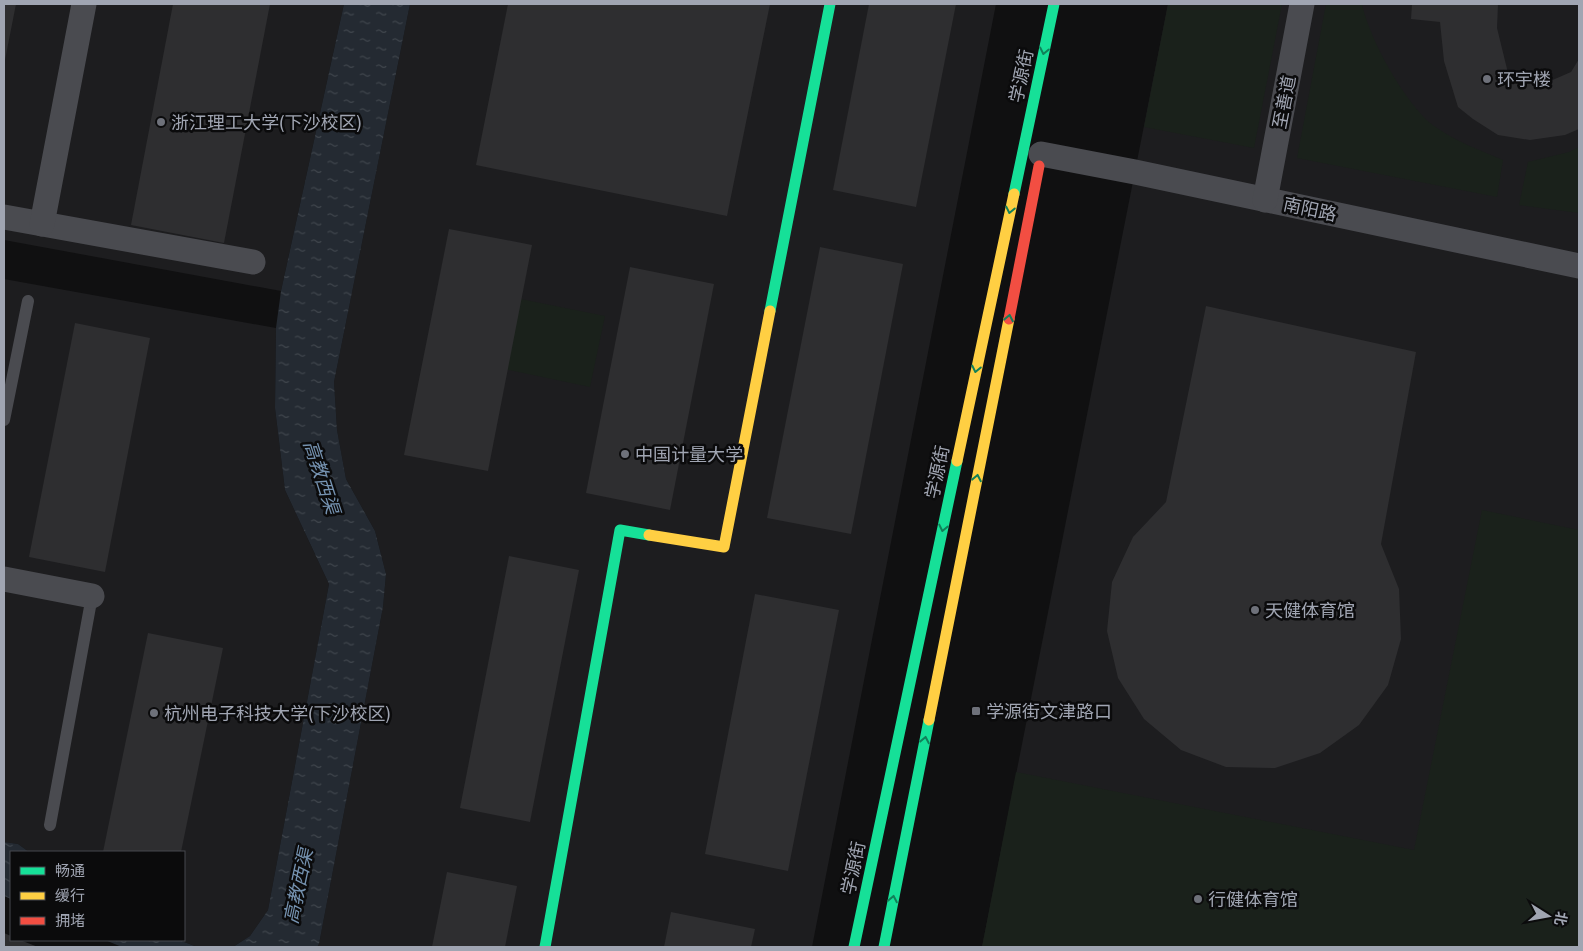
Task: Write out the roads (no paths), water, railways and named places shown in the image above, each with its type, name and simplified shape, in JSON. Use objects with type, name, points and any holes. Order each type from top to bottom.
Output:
[{"type":"main road","points":[[545,947],[620,530],[724,548],[830,4]]},
{"type":"main road","name":"学源街","points":[[854,947],[1054,4]]},
{"type":"main road","points":[[884,947],[1042,150]]},
{"type":"street","points":[[42,224],[84,4]]},
{"type":"street","name":"至善道","points":[[1265,200],[1302,4]]},
{"type":"street","name":"南阳路","points":[[1042,150],[1265,200],[1579,266]]},
{"type":"street","points":[[4,217],[253,262]]},
{"type":"street","points":[[4,579],[92,596]]},
{"type":"lane","points":[[4,420],[28,301]]},
{"type":"lane","points":[[50,825],[92,596]]},
{"type":"water","name":"高教西渠","points":[[344,4],[410,4],[334,382],[337,430],[346,479],[375,531],[386,574],[383,607],[319,944],[317,947],[233,947],[250,936],[268,910],[329,584],[285,490],[275,408],[276,328],[281,291]]},
{"type":"water","points":[[4,842],[18,844],[28,851],[10,851],[10,899],[4,896]]},
{"type":"water","points":[[107,941],[182,941],[197,947],[122,947]]},
{"type":"place","name":"环宇楼","points":[[1487,79]]},
{"type":"place","name":"浙江理工大学(下沙校区)","points":[[161,122]]},
{"type":"place","name":"中国计量大学","points":[[625,454]]},
{"type":"place","name":"天健体育馆","points":[[1255,610]]},
{"type":"place","name":"学源街文津路口","points":[[976,711]]},
{"type":"place","name":"杭州电子科技大学(下沙校区)","points":[[154,713]]},
{"type":"place","name":"行健体育馆","points":[[1198,899]]}]
